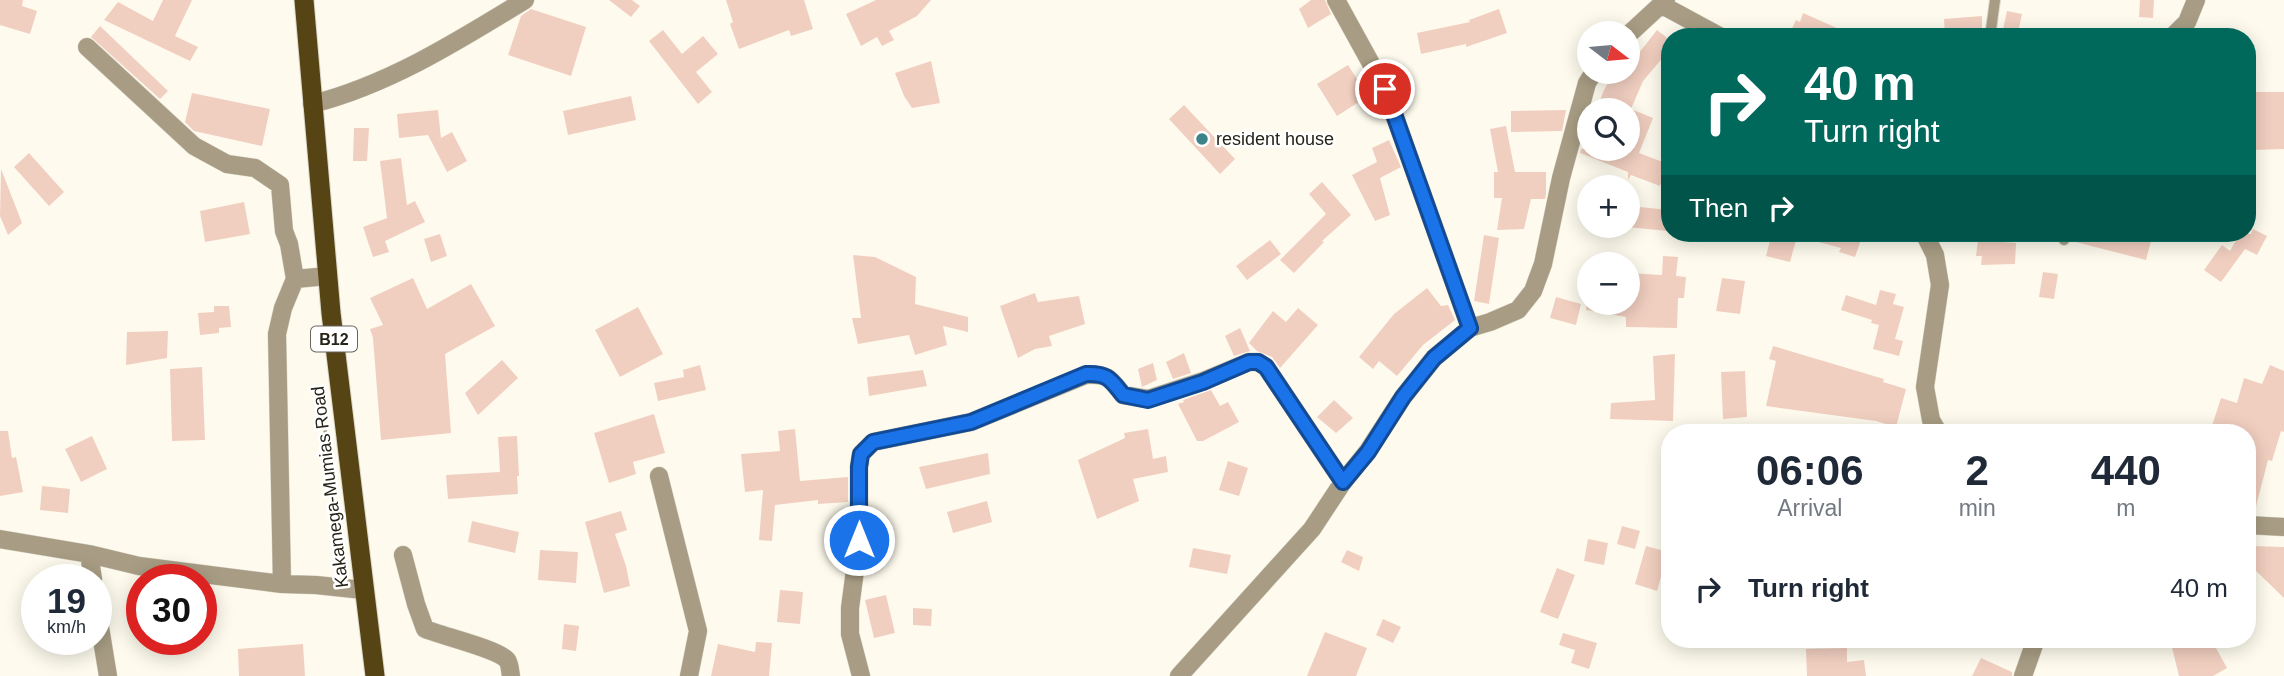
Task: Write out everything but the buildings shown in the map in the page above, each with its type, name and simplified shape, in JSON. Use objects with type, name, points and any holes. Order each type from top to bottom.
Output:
[{"type":"highway","name":"Kakamega-Mumias Road","points":[[303,0],[328,276],[375,676]]},
{"type":"street","points":[[312,104],[341,95],[415,64],[525,0]]},
{"type":"street","points":[[1336,0],[1385,89],[1470,328]]},
{"type":"street","points":[[2181,28],[2187,22],[2196,0]]},
{"type":"street","points":[[1640,24],[1664,2],[1706,28]]},
{"type":"street","points":[[88,47],[194,146],[227,163],[255,168],[279,185],[284,231],[295,279],[283,308],[277,334],[282,584]]},
{"type":"street","points":[[1179,676],[1312,528],[1343,482],[1368,452],[1403,397],[1434,358],[1470,328],[1518,310],[1533,291],[1543,264],[1561,178],[1587,84]]},
{"type":"street","points":[[1928,242],[1935,255],[1940,285],[1925,387],[1933,424]]},
{"type":"street","points":[[295,279],[328,276]]},
{"type":"street","points":[[861,676],[850,634],[849,608],[859,540],[859,467],[861,454],[873,442],[971,422],[1086,374],[1099,373],[1109,378],[1123,395],[1148,400],[1203,382],[1249,362],[1258,362],[1266,367],[1343,482]]},
{"type":"street","points":[[659,476],[698,631],[690,676]]},
{"type":"street","points":[[2256,525],[2284,527]]},
{"type":"street","points":[[0,539],[89,554],[139,566],[282,584],[363,590]]},
{"type":"street","points":[[89,554],[91,564]]},
{"type":"street","points":[[403,555],[425,629],[495,652],[508,661],[511,676]]},
{"type":"street","points":[[2023,676],[2033,648]]},
{"type":"street","points":[[105,655],[108,676]]},
{"type":"lane","points":[[1991,28],[1995,0]]},
{"type":"place","name":"resident house","points":[[1202,139]]},
{"type":"route","points":[[859,540],[859,467],[861,454],[873,442],[971,422],[1086,374],[1099,373],[1109,378],[1123,395],[1148,400],[1203,382],[1249,362],[1258,362],[1266,367],[1343,482],[1368,452],[1403,397],[1434,358],[1470,328],[1385,89]]}]
